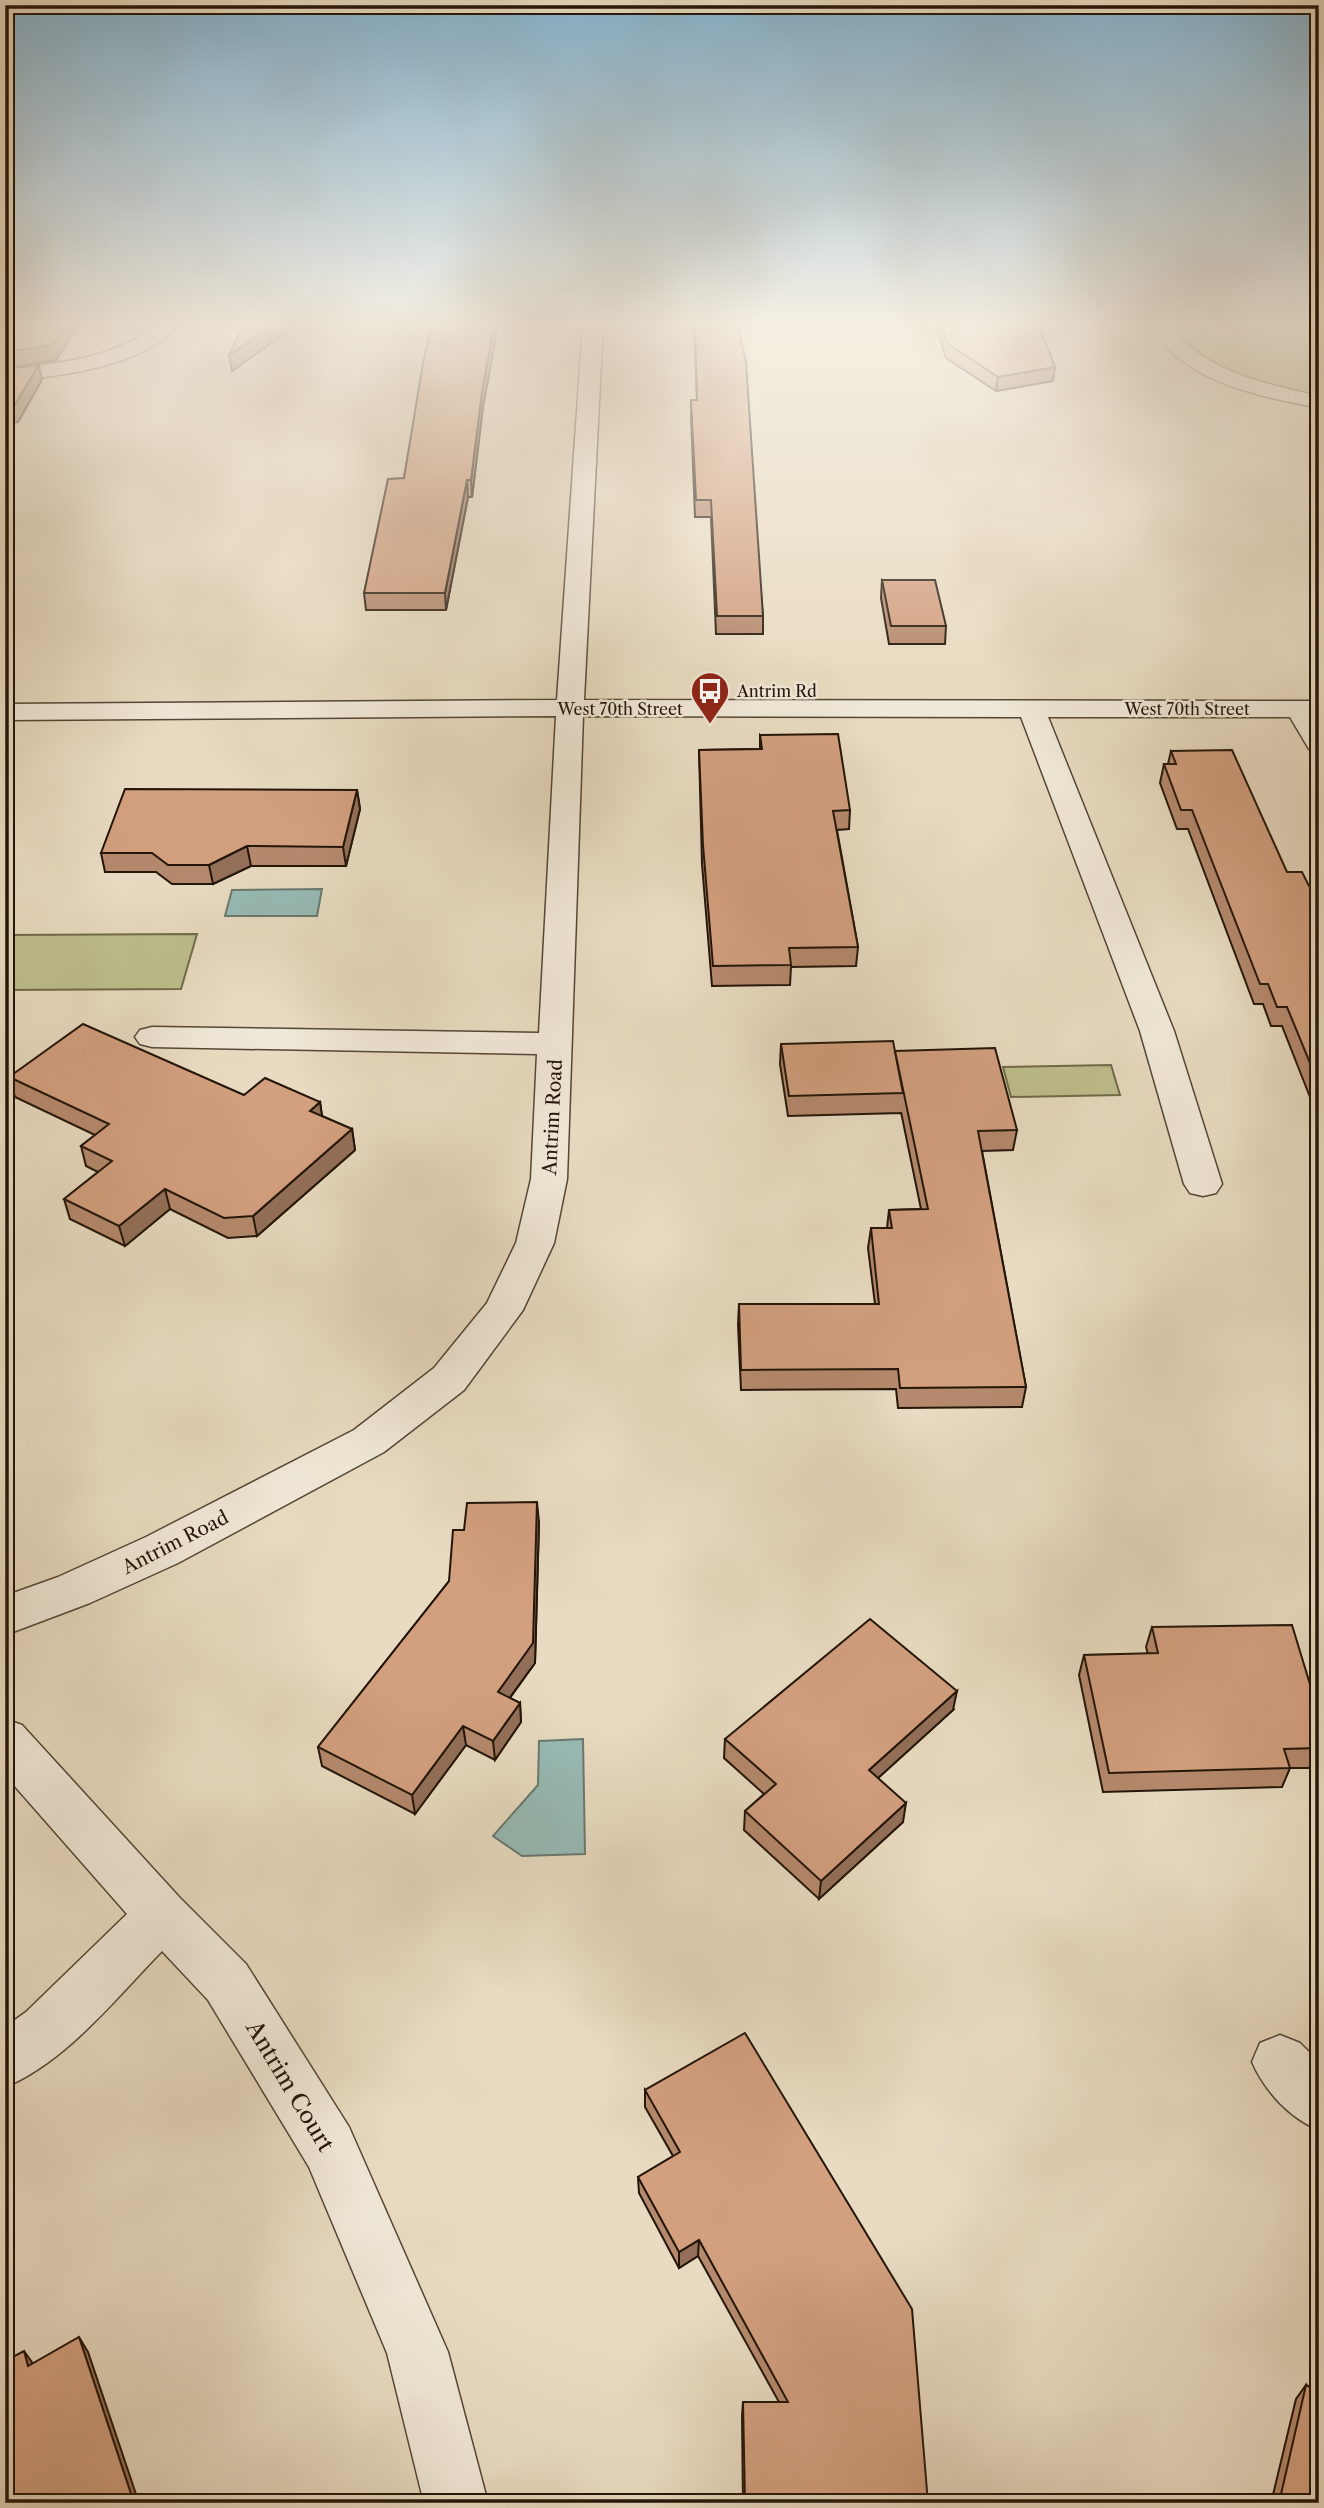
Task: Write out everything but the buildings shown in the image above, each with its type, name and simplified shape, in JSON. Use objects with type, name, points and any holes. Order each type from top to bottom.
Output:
[{"type":"street","name":"Antrim Road","points":[[5,1616],[74,1590],[162,1550],[369,1441],[449,1379],[503,1310],[535,1243],[549,1179],[570,708],[586,441]]},
{"type":"street","name":"West 70th Street","points":[[5,712],[570,708],[1309,709]]},
{"type":"street","points":[[1309,709],[1319,743]]},
{"type":"street","points":[[1032,710],[1157,1031],[1203,1184]]},
{"type":"street","points":[[152,1037],[556,1044]]},
{"type":"street","name":"Antrim Court","points":[[5,1740],[162,1915],[227,1982],[329,2147],[417,2352],[456,2503]]},
{"type":"street","points":[[5,2060],[45,2031],[162,1915]]},
{"type":"street","points":[[1280,2062],[1319,2102]]},
{"type":"green space","points":[[197,934],[181,989],[5,990],[5,935]]},
{"type":"green space","points":[[1111,1065],[1120,1095],[1011,1097],[1003,1067]]},
{"type":"water","points":[[322,889],[317,916],[225,916],[232,890]]},
{"type":"water","points":[[583,1739],[585,1854],[522,1856],[493,1836],[538,1785],[539,1741]]},
{"type":"place","name":"Antrim Rd","points":[[710,725]]}]
